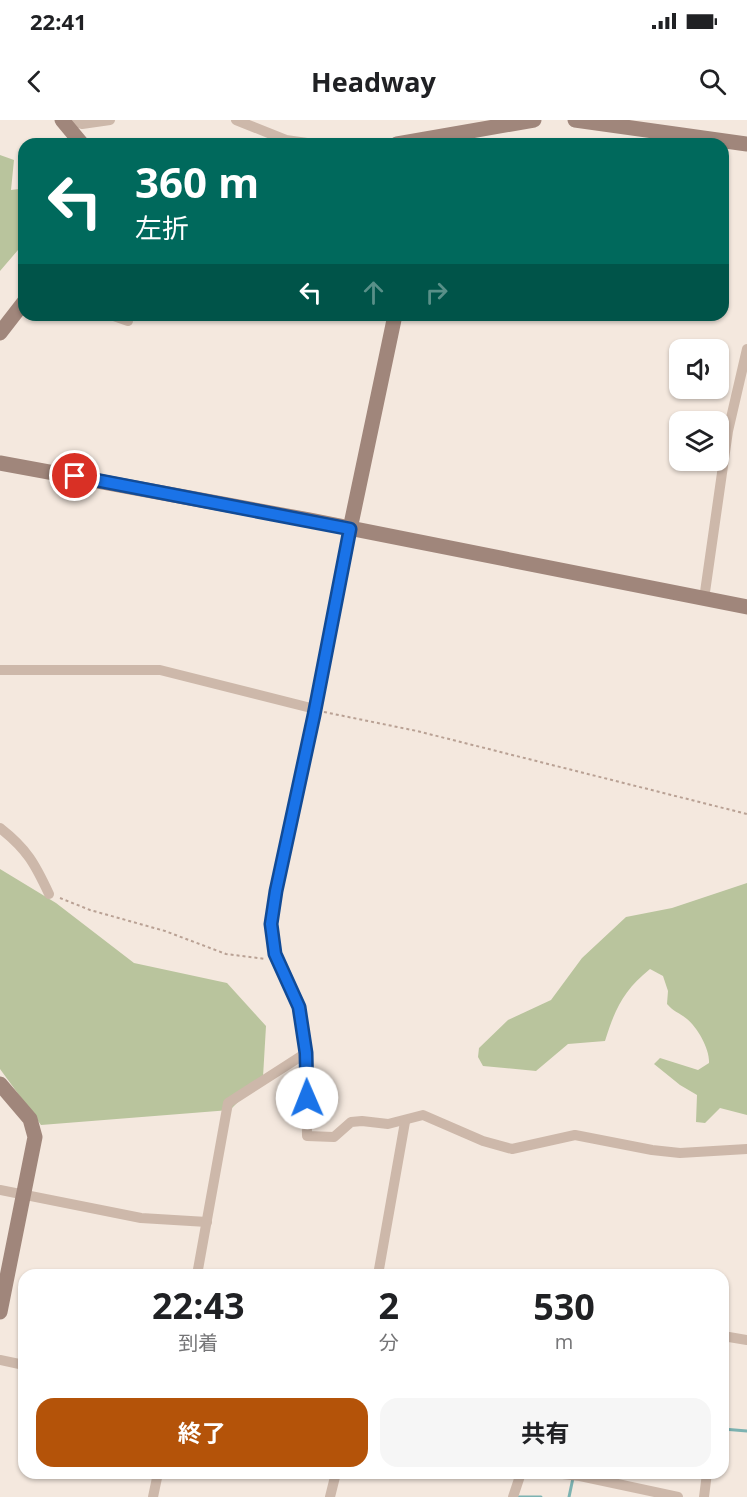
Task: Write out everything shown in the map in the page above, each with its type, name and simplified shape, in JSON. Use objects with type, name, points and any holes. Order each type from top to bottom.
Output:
[{"type":"street","points":[[77,138],[65,124],[73,121],[82,124],[110,120]]},
{"type":"street","points":[[236,120],[281,138]]},
{"type":"street","points":[[437,138],[534,120]]},
{"type":"street","points":[[576,120],[625,123],[712,138]]},
{"type":"street","points":[[729,141],[747,144]]},
{"type":"street","points":[[0,333],[18,310]]},
{"type":"street","points":[[394,321],[271,924],[278,961],[299,1007],[306,1053],[307,1137],[334,1137],[351,1122],[362,1120],[388,1124],[405,1122],[423,1115],[483,1141],[512,1149],[534,1147],[549,1140],[575,1135],[680,1153],[747,1149]]},
{"type":"street","points":[[704,598],[728,431],[747,349]]},
{"type":"street","points":[[0,463],[747,607]]},
{"type":"street","points":[[0,670],[160,670],[315,709]]},
{"type":"street","points":[[0,828],[22,845],[35,863],[49,894]]},
{"type":"street","points":[[197,1269],[228,1103],[306,1053]]},
{"type":"street","points":[[0,1084],[30,1119],[35,1130],[25,1195],[0,1312]]},
{"type":"street","points":[[379,1269],[405,1122]]},
{"type":"street","points":[[0,1190],[141,1218],[207,1222]]},
{"type":"street","points":[[729,1337],[747,1340]]},
{"type":"street","points":[[0,1360],[18,1364]]},
{"type":"street","points":[[153,1497],[157,1479]]},
{"type":"street","points":[[330,1497],[334,1479]]},
{"type":"street","points":[[513,1497],[519,1479]]},
{"type":"street","points":[[594,1479],[678,1497]]},
{"type":"street","points":[[704,1497],[706,1479]]},
{"type":"path","points":[[315,709],[417,731],[747,814]]},
{"type":"path","points":[[49,894],[90,910],[165,931],[226,954],[278,961]]},
{"type":"green space","points":[[0,155],[14,160],[11,190],[18,189],[18,250],[0,271]]},
{"type":"green space","points":[[0,869],[56,903],[134,963],[227,983],[266,1026],[263,1077],[230,1110],[41,1125],[0,1069]]},
{"type":"green space","points":[[747,883],[747,1115],[720,1108],[705,1123],[696,1122],[697,1095],[680,1085],[654,1064],[660,1058],[698,1070],[709,1063],[709,1058],[699,1033],[687,1019],[667,1004],[668,991],[663,976],[650,969],[633,985],[621,1001],[605,1041],[568,1044],[536,1071],[483,1066],[478,1057],[479,1048],[508,1020],[551,1000],[582,958],[626,917],[672,908]]},
{"type":"waterway","points":[[729,1430],[747,1431]]},
{"type":"waterway","points":[[569,1497],[573,1479]]},
{"type":"waterway","points":[[519,1497],[541,1497]]},
{"type":"route","points":[[75,476],[350,529],[271,924],[275,954],[299,1007],[306,1053],[307,1098]]}]
